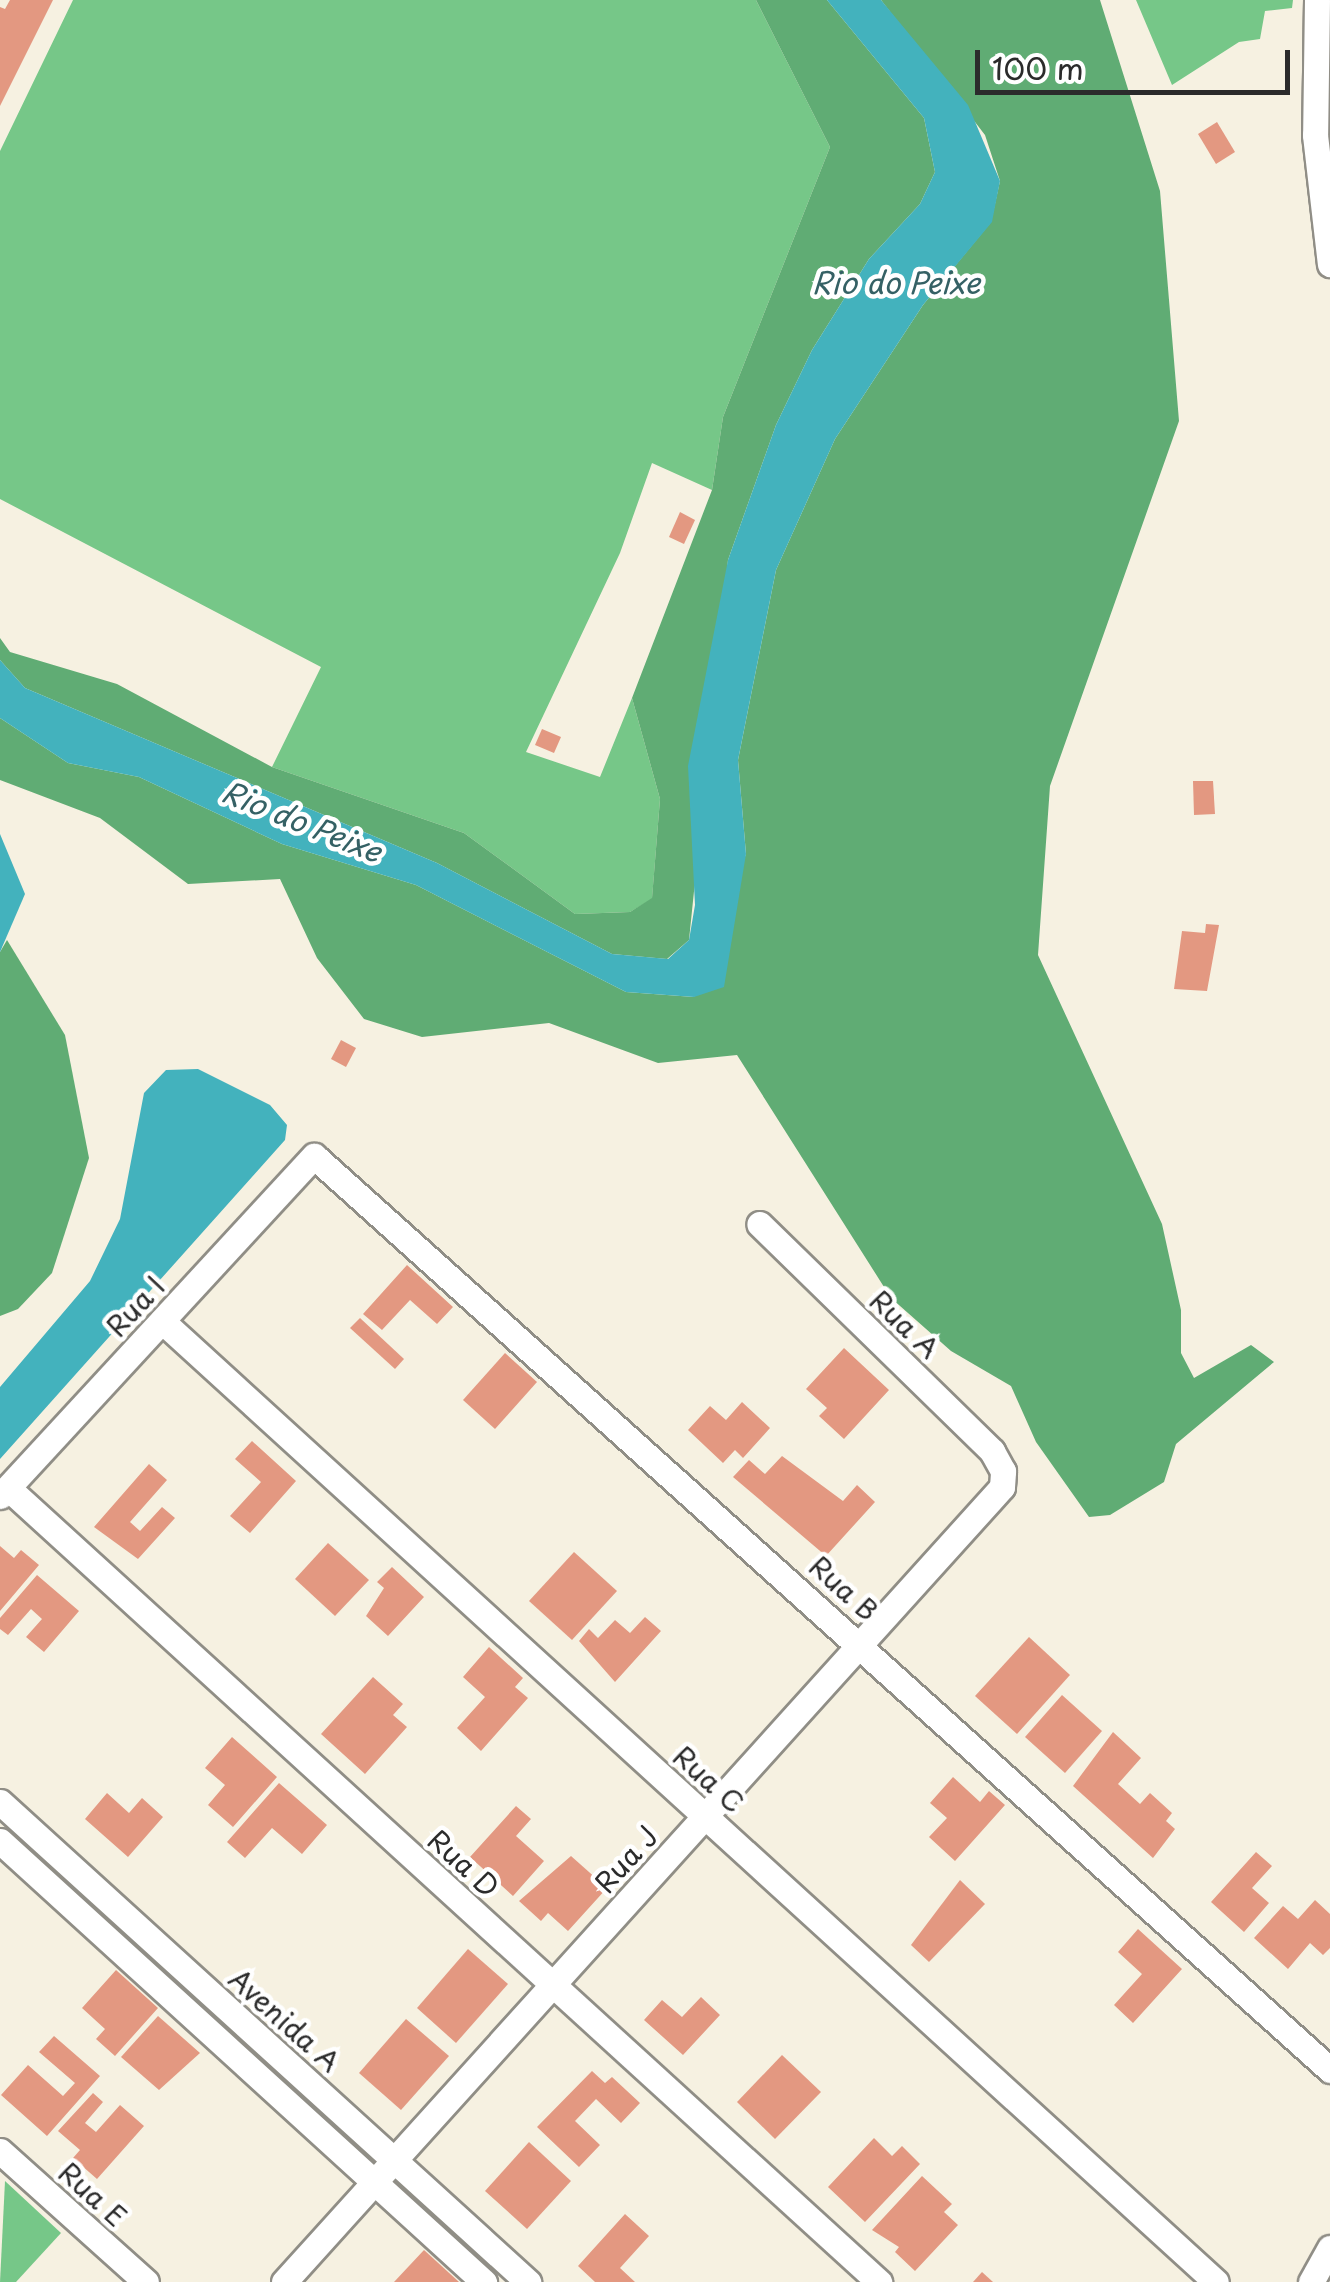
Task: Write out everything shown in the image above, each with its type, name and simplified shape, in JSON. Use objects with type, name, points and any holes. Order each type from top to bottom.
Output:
[{"type":"street","points":[[1317,0],[1315,136],[1330,264]]},
{"type":"street","name":"Rua I","points":[[4,1492],[314,1156]]},
{"type":"street","name":"Rua B","points":[[314,1156],[861,1644],[1330,2070]]},
{"type":"street","name":"Rua A","points":[[759,1224],[992,1451],[1004,1471]]},
{"type":"street","name":"Rua C","points":[[162,1321],[1216,2282]]},
{"type":"street","name":"Rua J","points":[[284,2282],[1002,1487],[1004,1471]]},
{"type":"street","name":"Rua D","points":[[4,1492],[880,2282]]},
{"type":"street","name":"Avenida A","points":[[0,1802],[528,2282]]},
{"type":"street","points":[[0,1841],[484,2282]]},
{"type":"street","points":[[56,1892],[76,1870]]},
{"type":"street","name":"Rua E","points":[[0,2151],[146,2282]]},
{"type":"street","points":[[1310,2282],[1330,2248]]},
{"type":"green space","points":[[73,0],[756,0],[830,147],[723,417],[712,490],[652,463],[620,553],[526,752],[600,777],[632,698],[660,799],[652,899],[630,912],[575,914],[464,833],[272,767],[321,667],[0,499],[0,151]]},
{"type":"green space","points":[[756,0],[827,0],[924,118],[935,172],[920,204],[869,259],[812,350],[776,425],[728,560],[689,940],[667,959],[612,954],[437,863],[25,688],[0,660],[0,638],[10,652],[117,684],[272,767],[464,833],[575,914],[630,912],[652,898],[660,799],[632,698],[712,490],[723,417],[830,147]]},
{"type":"green space","points":[[881,0],[1100,0],[1160,191],[1179,421],[1050,786],[1038,955],[1162,1224],[1181,1310],[1181,1353],[1194,1378],[1251,1345],[1274,1362],[1176,1444],[1164,1482],[1110,1515],[1089,1517],[1036,1442],[1011,1386],[951,1351],[891,1298],[737,1055],[658,1063],[549,1023],[422,1037],[364,1019],[317,958],[280,879],[188,884],[100,818],[0,780],[0,718],[68,763],[139,777],[282,844],[416,885],[626,992],[694,997],[746,854],[738,760],[776,570],[835,439],[923,305],[991,222],[1000,181],[985,135]]},
{"type":"green space","points":[[1136,0],[1293,0],[1292,8],[1265,11],[1260,39],[1239,42],[1172,85]]},
{"type":"green space","points":[[7,940],[65,1035],[89,1158],[52,1273],[18,1309],[0,1316],[0,952]]},
{"type":"green space","points":[[5,2181],[61,2233],[16,2282],[0,2282]]},
{"type":"water","name":"Rio do Peixe","points":[[827,0],[881,0],[968,105],[1000,181],[992,222],[923,305],[835,439],[776,570],[738,760],[746,854],[724,987],[694,997],[626,992],[416,885],[282,844],[139,777],[68,763],[0,718],[0,660],[25,688],[437,863],[612,954],[668,959],[689,940],[695,905],[688,766],[728,560],[776,425],[812,350],[869,259],[920,204],[935,172],[924,118]]},
{"type":"water","points":[[0,834],[25,894],[0,952]]},
{"type":"water","points":[[198,1069],[270,1105],[287,1125],[285,1140],[0,1459],[0,1387],[90,1281],[120,1219],[144,1093],[166,1070]]},
{"type":"building","points":[[10,0],[53,0],[0,106],[0,7],[5,9]]},
{"type":"building","points":[[1217,122],[1235,152],[1216,164],[1198,134]]},
{"type":"building","points":[[680,512],[695,520],[684,544],[669,537]]},
{"type":"building","points":[[542,729],[561,737],[554,753],[535,745]]},
{"type":"building","points":[[1193,781],[1213,781],[1215,814],[1194,815]]},
{"type":"building","points":[[1206,924],[1219,925],[1207,991],[1174,989],[1182,931],[1205,933]]},
{"type":"building","points":[[341,1040],[356,1048],[346,1067],[331,1059]]},
{"type":"building","points":[[407,1265],[453,1307],[437,1324],[410,1300],[382,1330],[363,1314]]},
{"type":"building","points":[[360,1318],[404,1359],[395,1369],[350,1328]]},
{"type":"building","points":[[844,1348],[889,1390],[844,1439],[819,1416],[827,1408],[806,1389]]},
{"type":"building","points":[[505,1353],[537,1382],[495,1429],[463,1400]]},
{"type":"building","points":[[742,1402],[770,1428],[743,1458],[735,1450],[723,1463],[688,1430],[710,1406],[726,1420]]},
{"type":"building","points":[[252,1441],[296,1481],[250,1533],[230,1516],[261,1482],[235,1459]]},
{"type":"building","points":[[782,1456],[843,1501],[857,1485],[875,1502],[826,1556],[733,1477],[749,1460],[765,1474]]},
{"type":"building","points":[[149,1464],[167,1480],[130,1522],[140,1531],[162,1507],[175,1518],[138,1559],[94,1527]]},
{"type":"building","points":[[328,1543],[369,1580],[335,1616],[295,1579]]},
{"type":"building","points":[[0,1546],[14,1558],[21,1550],[39,1565],[0,1611]]},
{"type":"building","points":[[574,1552],[617,1591],[572,1640],[529,1601]]},
{"type":"building","points":[[392,1567],[424,1597],[388,1636],[366,1616],[384,1588],[377,1582]]},
{"type":"building","points":[[37,1575],[79,1611],[44,1652],[26,1637],[42,1619],[31,1609],[8,1635],[0,1629],[0,1618]]},
{"type":"building","points":[[645,1617],[661,1631],[615,1682],[579,1641],[589,1629],[598,1638],[615,1620],[630,1633]]},
{"type":"building","points":[[1029,1637],[1070,1675],[1017,1734],[975,1696]]},
{"type":"building","points":[[489,1647],[523,1678],[515,1687],[528,1698],[481,1751],[457,1728],[485,1697],[463,1677]]},
{"type":"building","points":[[373,1677],[403,1704],[393,1715],[407,1727],[365,1774],[321,1734]]},
{"type":"building","points":[[1062,1695],[1102,1731],[1065,1773],[1025,1737]]},
{"type":"building","points":[[1113,1732],[1141,1758],[1118,1784],[1140,1804],[1150,1793],[1172,1813],[1166,1821],[1175,1829],[1153,1858],[1073,1786]]},
{"type":"building","points":[[232,1737],[277,1777],[233,1827],[208,1805],[225,1785],[205,1768]]},
{"type":"building","points":[[953,1777],[980,1802],[989,1791],[1005,1805],[955,1861],[929,1837],[947,1818],[930,1803]]},
{"type":"building","points":[[279,1783],[327,1825],[302,1854],[272,1828],[245,1858],[227,1842]]},
{"type":"building","points":[[107,1793],[129,1813],[142,1798],[163,1817],[128,1857],[85,1819]]},
{"type":"building","points":[[516,1806],[531,1819],[516,1836],[544,1861],[513,1896],[470,1857]]},
{"type":"building","points":[[1256,1852],[1272,1866],[1252,1888],[1269,1903],[1244,1932],[1211,1902]]},
{"type":"building","points":[[571,1856],[607,1888],[568,1931],[548,1913],[541,1921],[519,1901]]},
{"type":"building","points":[[960,1880],[985,1904],[929,1962],[911,1945]]},
{"type":"building","points":[[1315,1900],[1330,1914],[1330,1948],[1323,1955],[1310,1943],[1288,1969],[1254,1938],[1283,1906],[1298,1919]]},
{"type":"building","points":[[1138,1929],[1182,1969],[1133,2023],[1114,2005],[1142,1974],[1118,1952]]},
{"type":"building","points":[[468,1949],[508,1984],[456,2043],[417,2008]]},
{"type":"building","points":[[116,1970],[158,2008],[115,2056],[96,2039],[105,2029],[82,2008]]},
{"type":"building","points":[[701,1997],[720,2015],[683,2055],[644,2020],[662,2000],[682,2017]]},
{"type":"building","points":[[158,2016],[200,2053],[159,2090],[121,2057]]},
{"type":"building","points":[[406,2019],[449,2056],[401,2110],[359,2073]]},
{"type":"building","points":[[54,2036],[100,2076],[47,2136],[1,2095],[28,2065],[63,2096],[75,2083],[39,2052]]},
{"type":"building","points":[[782,2055],[821,2092],[775,2139],[737,2102]]},
{"type":"building","points":[[592,2071],[605,2083],[612,2077],[640,2103],[621,2123],[596,2099],[575,2121],[600,2145],[579,2167],[537,2127]]},
{"type":"building","points":[[93,2093],[103,2102],[85,2123],[96,2132],[120,2105],[144,2126],[97,2179],[73,2158],[80,2150],[58,2131]]},
{"type":"building","points":[[874,2138],[892,2156],[902,2146],[920,2164],[865,2222],[828,2187]]},
{"type":"building","points":[[529,2142],[571,2181],[527,2229],[485,2191]]},
{"type":"building","points":[[922,2176],[952,2204],[944,2212],[958,2225],[915,2271],[895,2252],[899,2247],[872,2230]]},
{"type":"building","points":[[625,2214],[649,2236],[620,2268],[635,2282],[595,2282],[578,2266]]},
{"type":"building","points":[[424,2250],[459,2282],[394,2282]]},
{"type":"building","points":[[982,2272],[993,2282],[973,2282]]}]
